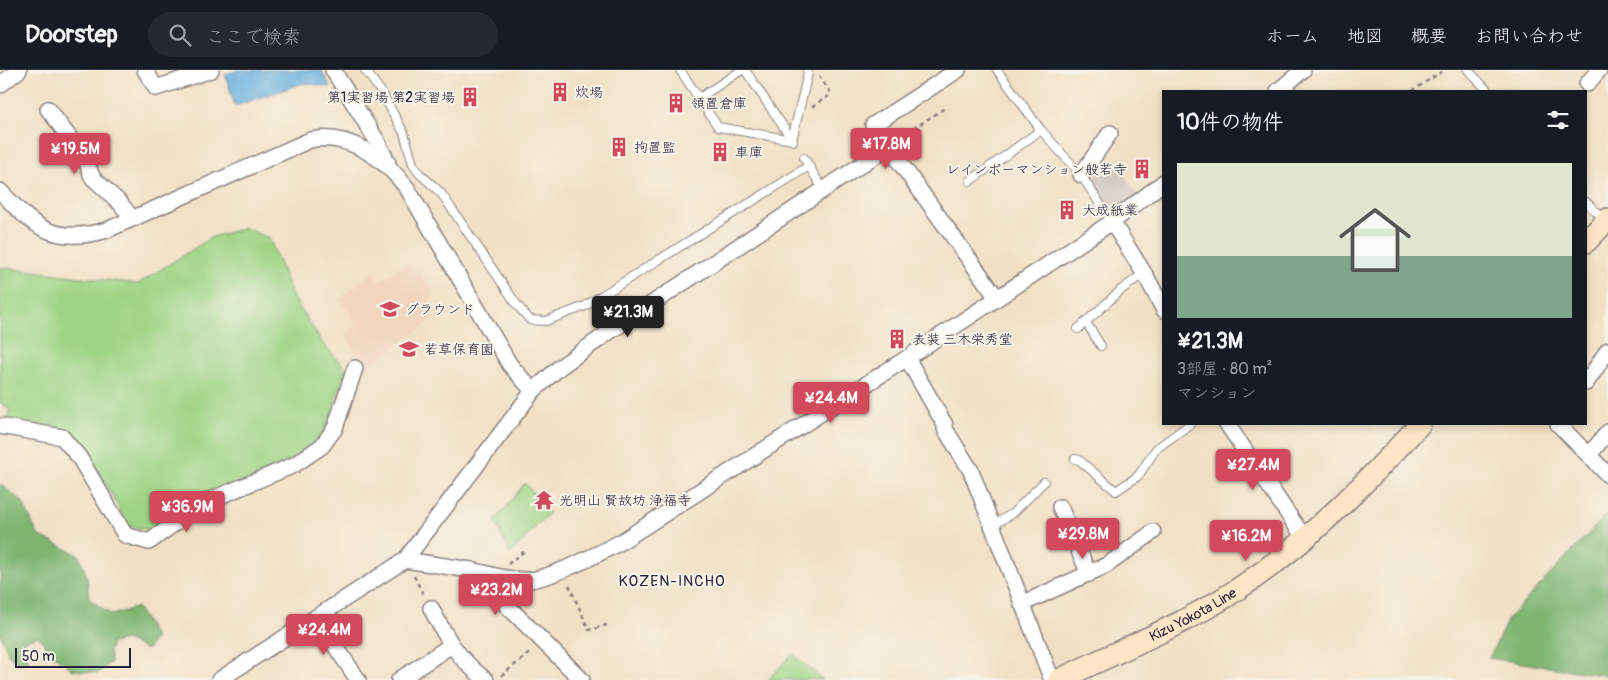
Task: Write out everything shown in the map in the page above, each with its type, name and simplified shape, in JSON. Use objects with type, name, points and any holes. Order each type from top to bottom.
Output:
[{"type":"main road","points":[[1587,241],[1607,220]]},
{"type":"main road","name":"Kizu Yokota Line","points":[[1059,680],[1182,620],[1237,590],[1305,540],[1363,486],[1419,425]]},
{"type":"street","points":[[0,85],[19,70]]},
{"type":"street","points":[[145,70],[156,88],[211,70]]},
{"type":"street","points":[[333,70],[377,141],[389,166]]},
{"type":"street","points":[[958,70],[873,125],[997,298]]},
{"type":"street","points":[[1280,90],[1303,70]]},
{"type":"street","points":[[1587,84],[1600,70]]},
{"type":"street","points":[[48,109],[86,160],[92,177],[120,203],[132,218]]},
{"type":"street","points":[[1081,175],[1110,133]]},
{"type":"street","points":[[0,191],[35,225],[49,232],[61,235],[91,234],[132,218],[293,147],[321,138],[340,140],[376,156],[389,166],[407,188],[510,365],[533,390]]},
{"type":"street","points":[[219,680],[405,560],[533,390],[560,367],[887,145]]},
{"type":"street","points":[[405,560],[471,570],[515,580],[531,580],[562,570],[619,543],[907,358],[1112,222],[1162,184]]},
{"type":"street","points":[[1112,222],[1144,273],[1162,306]]},
{"type":"street","points":[[1587,382],[1608,350]]},
{"type":"street","points":[[907,358],[946,425],[945,429],[971,471],[1052,680]]},
{"type":"street","points":[[0,426],[62,437],[83,464],[125,535],[149,542],[201,504],[294,465],[322,446],[335,428],[355,368]]},
{"type":"street","points":[[1228,425],[1305,540]]},
{"type":"street","points":[[1559,425],[1608,474]]},
{"type":"street","points":[[1589,455],[1608,432]]},
{"type":"street","points":[[1060,507],[1089,574]]},
{"type":"street","points":[[1022,604],[1089,574],[1107,564],[1153,532]]},
{"type":"street","points":[[471,570],[582,680]]},
{"type":"street","points":[[431,608],[450,646],[464,663],[486,680]]},
{"type":"street","points":[[316,616],[358,680]]},
{"type":"street","points":[[399,680],[450,646]]},
{"type":"lane","points":[[365,70],[382,93],[404,133],[413,164],[419,173],[441,193],[517,305],[530,320],[546,321],[585,306],[809,166]]},
{"type":"lane","points":[[680,70],[718,127],[794,142]]},
{"type":"lane","points":[[699,98],[744,70],[794,142]]},
{"type":"lane","points":[[998,70],[1041,130],[1081,175],[1112,222]]},
{"type":"lane","points":[[1468,70],[1487,90]]},
{"type":"lane","points":[[794,142],[808,71]]},
{"type":"lane","points":[[970,181],[1041,130]]},
{"type":"lane","points":[[804,158],[823,189]]},
{"type":"lane","points":[[1587,203],[1607,220]]},
{"type":"lane","points":[[1078,329],[1115,295],[1144,273]]},
{"type":"lane","points":[[1086,322],[1101,346]]},
{"type":"lane","points":[[1075,459],[1079,460],[1116,491],[1138,476],[1156,449],[1189,425]]},
{"type":"lane","points":[[991,526],[1012,514],[1044,482]]},
{"type":"path","points":[[1414,90],[1444,70]]},
{"type":"path","points":[[798,115],[830,96],[830,92],[820,76],[808,71]]},
{"type":"path","points":[[887,145],[945,108]]},
{"type":"path","points":[[503,568],[526,550]]},
{"type":"path","points":[[405,560],[431,608]]},
{"type":"path","points":[[562,570],[589,630],[607,625]]},
{"type":"path","points":[[496,680],[544,642]]},
{"type":"shaded area","points":[[1096,161],[1104,173],[1117,165],[1138,196],[1112,213],[1087,174]]},
{"type":"shaded area","name":"グラウンド","points":[[408,262],[422,275],[434,291],[430,301],[438,316],[367,368],[344,335],[357,324],[339,299],[373,273],[379,282]]},
{"type":"green space","points":[[245,228],[269,238],[293,297],[321,341],[346,369],[328,424],[317,441],[292,459],[153,530],[128,526],[97,470],[77,442],[54,426],[28,426],[6,421],[10,410],[0,402],[0,267],[138,284],[212,237]]},
{"type":"green space","points":[[525,483],[549,513],[510,554],[495,521]]},
{"type":"green space","points":[[0,484],[22,501],[38,535],[79,555],[87,577],[89,599],[112,615],[137,607],[156,638],[147,650],[126,640],[112,643],[109,652],[111,662],[98,673],[72,670],[64,662],[52,655],[37,636],[25,641],[28,661],[19,664],[8,654],[0,633]]},
{"type":"green space","points":[[1608,513],[1608,676],[1489,658],[1508,619]]},
{"type":"green space","points":[[792,654],[823,680],[768,680]]},
{"type":"water","points":[[239,70],[321,70],[331,87],[304,83],[235,106],[225,74]]},
{"type":"place","name":"炊場","points":[[560,92]]},
{"type":"place","name":"第1実習場 第2実習場","points":[[470,97]]},
{"type":"place","name":"領置倉庫","points":[[676,103]]},
{"type":"place","name":"拘置監","points":[[619,147]]},
{"type":"place","name":"車庫","points":[[720,152]]},
{"type":"place","name":"レインボーマンション般若寺","points":[[1142,169]]},
{"type":"place","name":"大成紙業","points":[[1067,210]]},
{"type":"place","name":"グラウンド","points":[[390,309]]},
{"type":"place","name":"表装 三木栄秀堂","points":[[897,339]]},
{"type":"place","name":"若草保育園","points":[[409,349]]},
{"type":"place","name":"光明山 賢故坊 浄福寺","points":[[544,500]]},
{"type":"district","name":"KOZEN-INCHO","points":[[672,581]]}]
